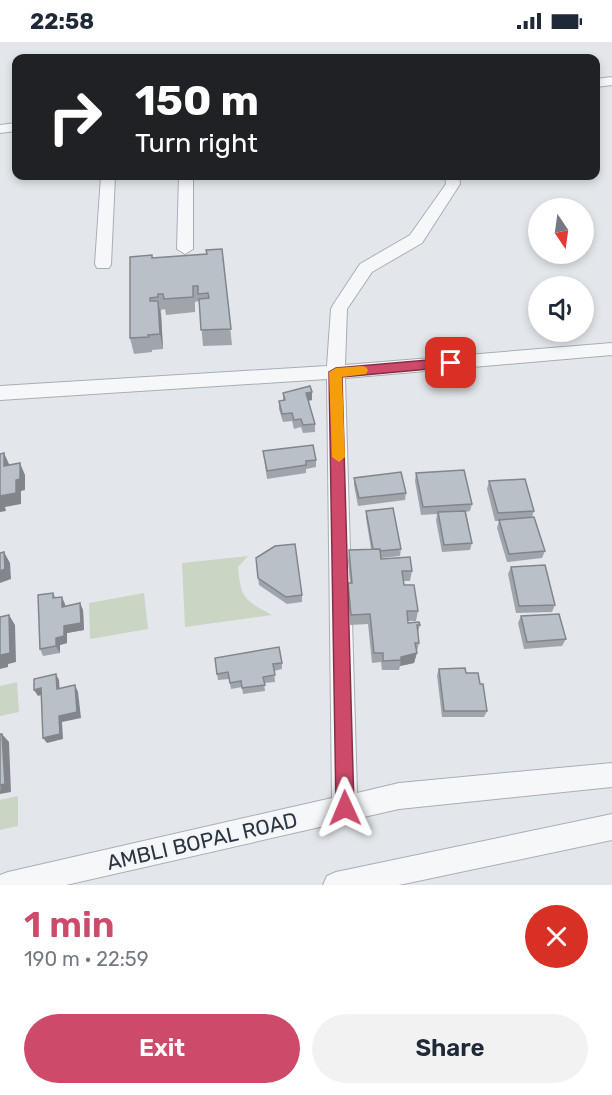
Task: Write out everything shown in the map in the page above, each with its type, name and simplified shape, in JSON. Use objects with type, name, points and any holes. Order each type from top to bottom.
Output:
[{"type":"street","points":[[103,264],[108,180]]},
{"type":"street","points":[[185,249],[186,180]]},
{"type":"street","points":[[345,808],[336,372],[339,309],[366,268],[416,239],[453,184],[452,180]]},
{"type":"street","points":[[0,393],[336,372],[612,349]]},
{"type":"street","name":"AMBLI BOPAL ROAD","points":[[8,885],[399,796],[612,775]]},
{"type":"street","points":[[336,885],[612,827]]},
{"type":"green space","points":[[248,556],[238,567],[243,593],[250,602],[272,615],[185,627],[182,563]]},
{"type":"green space","points":[[144,593],[148,629],[90,639],[89,603]]},
{"type":"green space","points":[[17,682],[19,712],[0,716],[0,686]]},
{"type":"green space","points":[[18,796],[18,826],[0,830],[0,800]]},
{"type":"building","points":[[222,249],[231,329],[201,330],[199,299],[209,298],[208,293],[198,294],[198,286],[193,286],[193,297],[164,299],[163,294],[158,294],[158,297],[150,298],[150,301],[158,301],[160,334],[130,338],[130,257],[152,255],[152,258],[207,254],[206,250]]},
{"type":"building","points":[[310,386],[312,392],[306,393],[315,424],[303,425],[301,419],[294,420],[292,413],[282,414],[279,401],[285,400],[283,393]]},
{"type":"building","points":[[313,445],[316,460],[306,461],[306,465],[267,471],[263,451]]},
{"type":"building","points":[[4,453],[4,466],[20,463],[20,479],[16,480],[16,493],[0,496],[0,454]]},
{"type":"building","points":[[464,470],[472,504],[423,507],[416,473]]},
{"type":"building","points":[[401,472],[406,493],[359,498],[354,478]]},
{"type":"building","points":[[525,479],[534,511],[498,513],[489,481]]},
{"type":"building","points":[[393,508],[401,549],[380,551],[380,549],[373,549],[366,511]]},
{"type":"building","points":[[465,511],[472,543],[444,545],[438,512]]},
{"type":"building","points":[[534,517],[545,551],[509,554],[499,520]]},
{"type":"building","points":[[295,544],[302,595],[286,597],[258,578],[256,558],[275,546]]},
{"type":"building","points":[[380,549],[381,559],[410,557],[412,571],[402,571],[404,585],[414,585],[418,611],[407,611],[408,623],[419,622],[420,625],[417,625],[419,643],[415,643],[417,653],[401,657],[401,660],[383,661],[383,653],[374,653],[370,614],[351,615],[348,583],[352,583],[349,550]]},
{"type":"building","points":[[4,552],[5,569],[0,571],[0,553]]},
{"type":"building","points":[[545,565],[555,605],[519,606],[511,567]]},
{"type":"building","points":[[53,593],[53,598],[62,597],[62,607],[80,603],[81,623],[64,626],[64,636],[56,638],[56,646],[40,649],[38,595]]},
{"type":"building","points":[[559,614],[566,639],[527,642],[521,616]]},
{"type":"building","points":[[9,615],[10,653],[1,655],[0,658],[0,617]]},
{"type":"building","points":[[279,647],[282,663],[273,664],[275,675],[263,677],[265,685],[242,688],[241,681],[230,683],[228,672],[217,674],[215,658]]},
{"type":"building","points":[[465,668],[466,673],[478,673],[480,684],[483,684],[487,711],[444,711],[439,669]]},
{"type":"building","points":[[56,674],[57,689],[75,685],[77,712],[59,716],[60,734],[43,738],[41,688],[34,690],[34,679]]},
{"type":"building","points":[[0,734],[2,734],[5,784],[0,785]]},
{"type":"slow traffic","points":[[339,457],[336,372],[362,370]]},
{"type":"route","points":[[345,808],[336,372],[451,363]]}]
